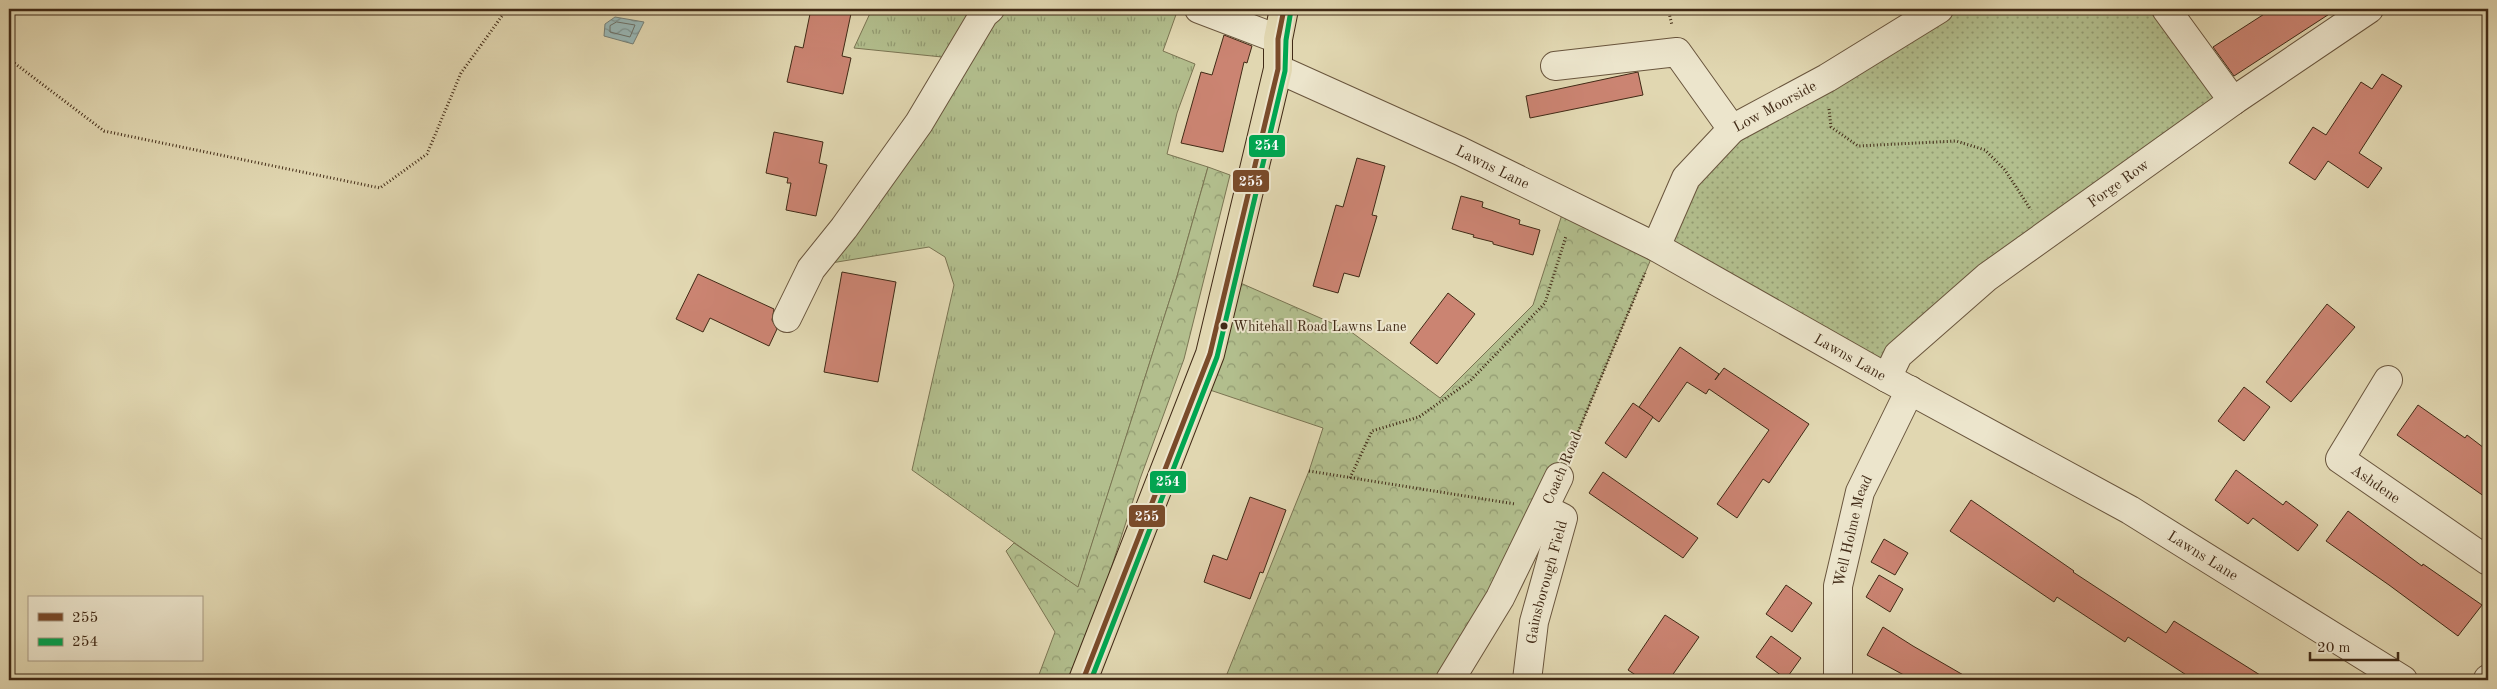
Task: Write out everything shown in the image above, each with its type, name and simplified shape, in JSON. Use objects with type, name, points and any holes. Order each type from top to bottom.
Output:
[{"type":"main road","points":[[1083,680],[1210,354],[1278,69],[1278,38],[1284,9]]},
{"type":"street","points":[[787,318],[811,269],[844,228],[919,123],[984,14],[990,9]]},
{"type":"street","points":[[1199,9],[1278,38]]},
{"type":"street","name":"Low Moorside","points":[[1656,247],[1686,178],[1732,129],[1827,78],[1938,9]]},
{"type":"street","points":[[2166,9],[2233,101]]},
{"type":"street","name":"Forge Row","points":[[1899,384],[1898,355],[1924,330],[1987,277],[2233,101],[2369,9]]},
{"type":"street","points":[[1555,66],[1676,52],[1732,129]]},
{"type":"street","name":"Lawns Lane","points":[[1278,69],[1575,206],[1656,247],[1899,384],[2130,510],[2403,680]]},
{"type":"street","name":"Ashdene","points":[[2388,380],[2340,459],[2488,562]]},
{"type":"street","name":"Well Holme Mead","points":[[1838,680],[1838,586],[1860,492],[1899,384]]},
{"type":"street","name":"Coach Road","points":[[1450,680],[1500,598],[1559,477]]},
{"type":"street","name":"Gainsborough Field","points":[[1527,673],[1534,622],[1563,518],[1545,509]]},
{"type":"path","points":[[9,59],[104,131],[380,188],[427,154],[461,73],[507,9]]},
{"type":"path","points":[[1827,78],[1831,128],[1858,146],[1956,141],[1985,150],[2005,170],[2046,234]]},
{"type":"path","points":[[1350,478],[1372,431],[1419,416],[1470,381],[1545,303],[1575,206]]},
{"type":"path","name":"Coach Road","points":[[1559,477],[1656,247]]},
{"type":"path","points":[[1309,471],[1545,509]]},
{"type":"green space","points":[[872,9],[1178,9],[1163,51],[1195,64],[1177,113],[1167,154],[1208,167],[1176,280],[1078,588],[912,470],[954,285],[945,257],[929,247],[831,263],[966,44],[942,57],[854,48]]},
{"type":"green space","points":[[1939,9],[2166,9],[2233,101],[2046,234],[1887,378],[1656,247],[1732,129]]},
{"type":"green space","points":[[1208,167],[1230,175],[1184,359],[1140,479],[1105,587],[1069,680],[1037,680],[1055,632],[1006,551],[1014,543],[1078,587],[1176,280]]},
{"type":"green space","points":[[1566,202],[1656,247],[1559,477],[1450,680],[1232,680],[1227,674],[1309,471],[1323,428],[1198,386],[1229,278],[1350,331],[1440,398],[1533,305]]},
{"type":"water","points":[[615,17],[644,22],[633,44],[604,36],[605,24]]},
{"type":"building","points":[[811,9],[852,9],[842,56],[851,58],[843,94],[787,82],[795,46],[803,48]]},
{"type":"building","points":[[2272,9],[2337,9],[2234,76],[2213,47]]},
{"type":"building","points":[[1224,35],[1252,46],[1247,63],[1244,62],[1223,152],[1181,143],[1201,72],[1212,75]]},
{"type":"building","points":[[1638,72],[1643,95],[1530,118],[1526,96]]},
{"type":"building","points":[[2382,74],[2402,86],[2359,153],[2382,168],[2368,188],[2328,161],[2315,180],[2289,163],[2313,127],[2326,135],[2361,82],[2372,89]]},
{"type":"building","points":[[774,132],[823,142],[819,163],[827,165],[816,216],[786,210],[791,183],[787,183],[788,178],[766,173]]},
{"type":"building","points":[[1357,158],[1385,166],[1372,215],[1377,216],[1359,277],[1344,273],[1338,293],[1313,286],[1336,205],[1343,207]]},
{"type":"building","points":[[1461,196],[1483,202],[1482,207],[1520,220],[1519,224],[1540,230],[1533,255],[1493,244],[1493,242],[1473,237],[1474,235],[1452,229]]},
{"type":"building","points":[[842,272],[896,282],[878,382],[824,372]]},
{"type":"building","points":[[698,274],[774,309],[772,320],[777,329],[769,346],[710,318],[703,332],[676,319]]},
{"type":"building","points":[[1448,293],[1475,314],[1437,364],[1410,343]]},
{"type":"building","points":[[2327,304],[2355,327],[2291,402],[2266,382]]},
{"type":"building","points":[[1680,347],[1719,374],[1715,380],[1724,368],[1809,424],[1769,483],[1763,479],[1737,518],[1717,504],[1769,430],[1709,389],[1706,394],[1687,382],[1659,422],[1639,407]]},
{"type":"building","points":[[2244,387],[2270,407],[2244,441],[2218,421]]},
{"type":"building","points":[[1633,403],[1653,417],[1626,458],[1605,443]]},
{"type":"building","points":[[2418,405],[2465,438],[2467,435],[2488,451],[2488,499],[2397,435]]},
{"type":"building","points":[[2236,470],[2283,505],[2286,501],[2318,525],[2298,551],[2253,518],[2248,524],[2215,500]]},
{"type":"building","points":[[1603,472],[1698,538],[1683,558],[1589,493]]},
{"type":"building","points":[[1250,497],[1286,510],[1263,573],[1260,572],[1250,599],[1204,582],[1213,555],[1227,560]]},
{"type":"building","points":[[1971,500],[2073,572],[2166,633],[2174,621],[2268,680],[2194,680],[2128,637],[2125,642],[2057,597],[2054,602],[1950,531]]},
{"type":"building","points":[[2348,511],[2422,566],[2423,564],[2482,605],[2458,636],[2326,541]]},
{"type":"building","points":[[1884,539],[1908,553],[1895,575],[1871,562]]},
{"type":"building","points":[[1879,575],[1903,589],[1890,612],[1866,597]]},
{"type":"building","points":[[1786,585],[1812,603],[1792,632],[1766,614]]},
{"type":"building","points":[[1665,615],[1699,637],[1669,680],[1643,680],[1628,670]]},
{"type":"building","points":[[1883,627],[1972,680],[1913,680],[1867,655]]},
{"type":"building","points":[[1771,636],[1801,658],[1786,679],[1756,657]]},
{"type":"transit line","name":"255","points":[[1083,680],[1210,354],[1278,69],[1278,39],[1284,9]]},
{"type":"transit line","name":"254","points":[[1091,680],[1217,357],[1285,71],[1286,40],[1291,10]]},
{"type":"place","name":"Whitehall Road Lawns Lane","points":[[1224,326]]}]
